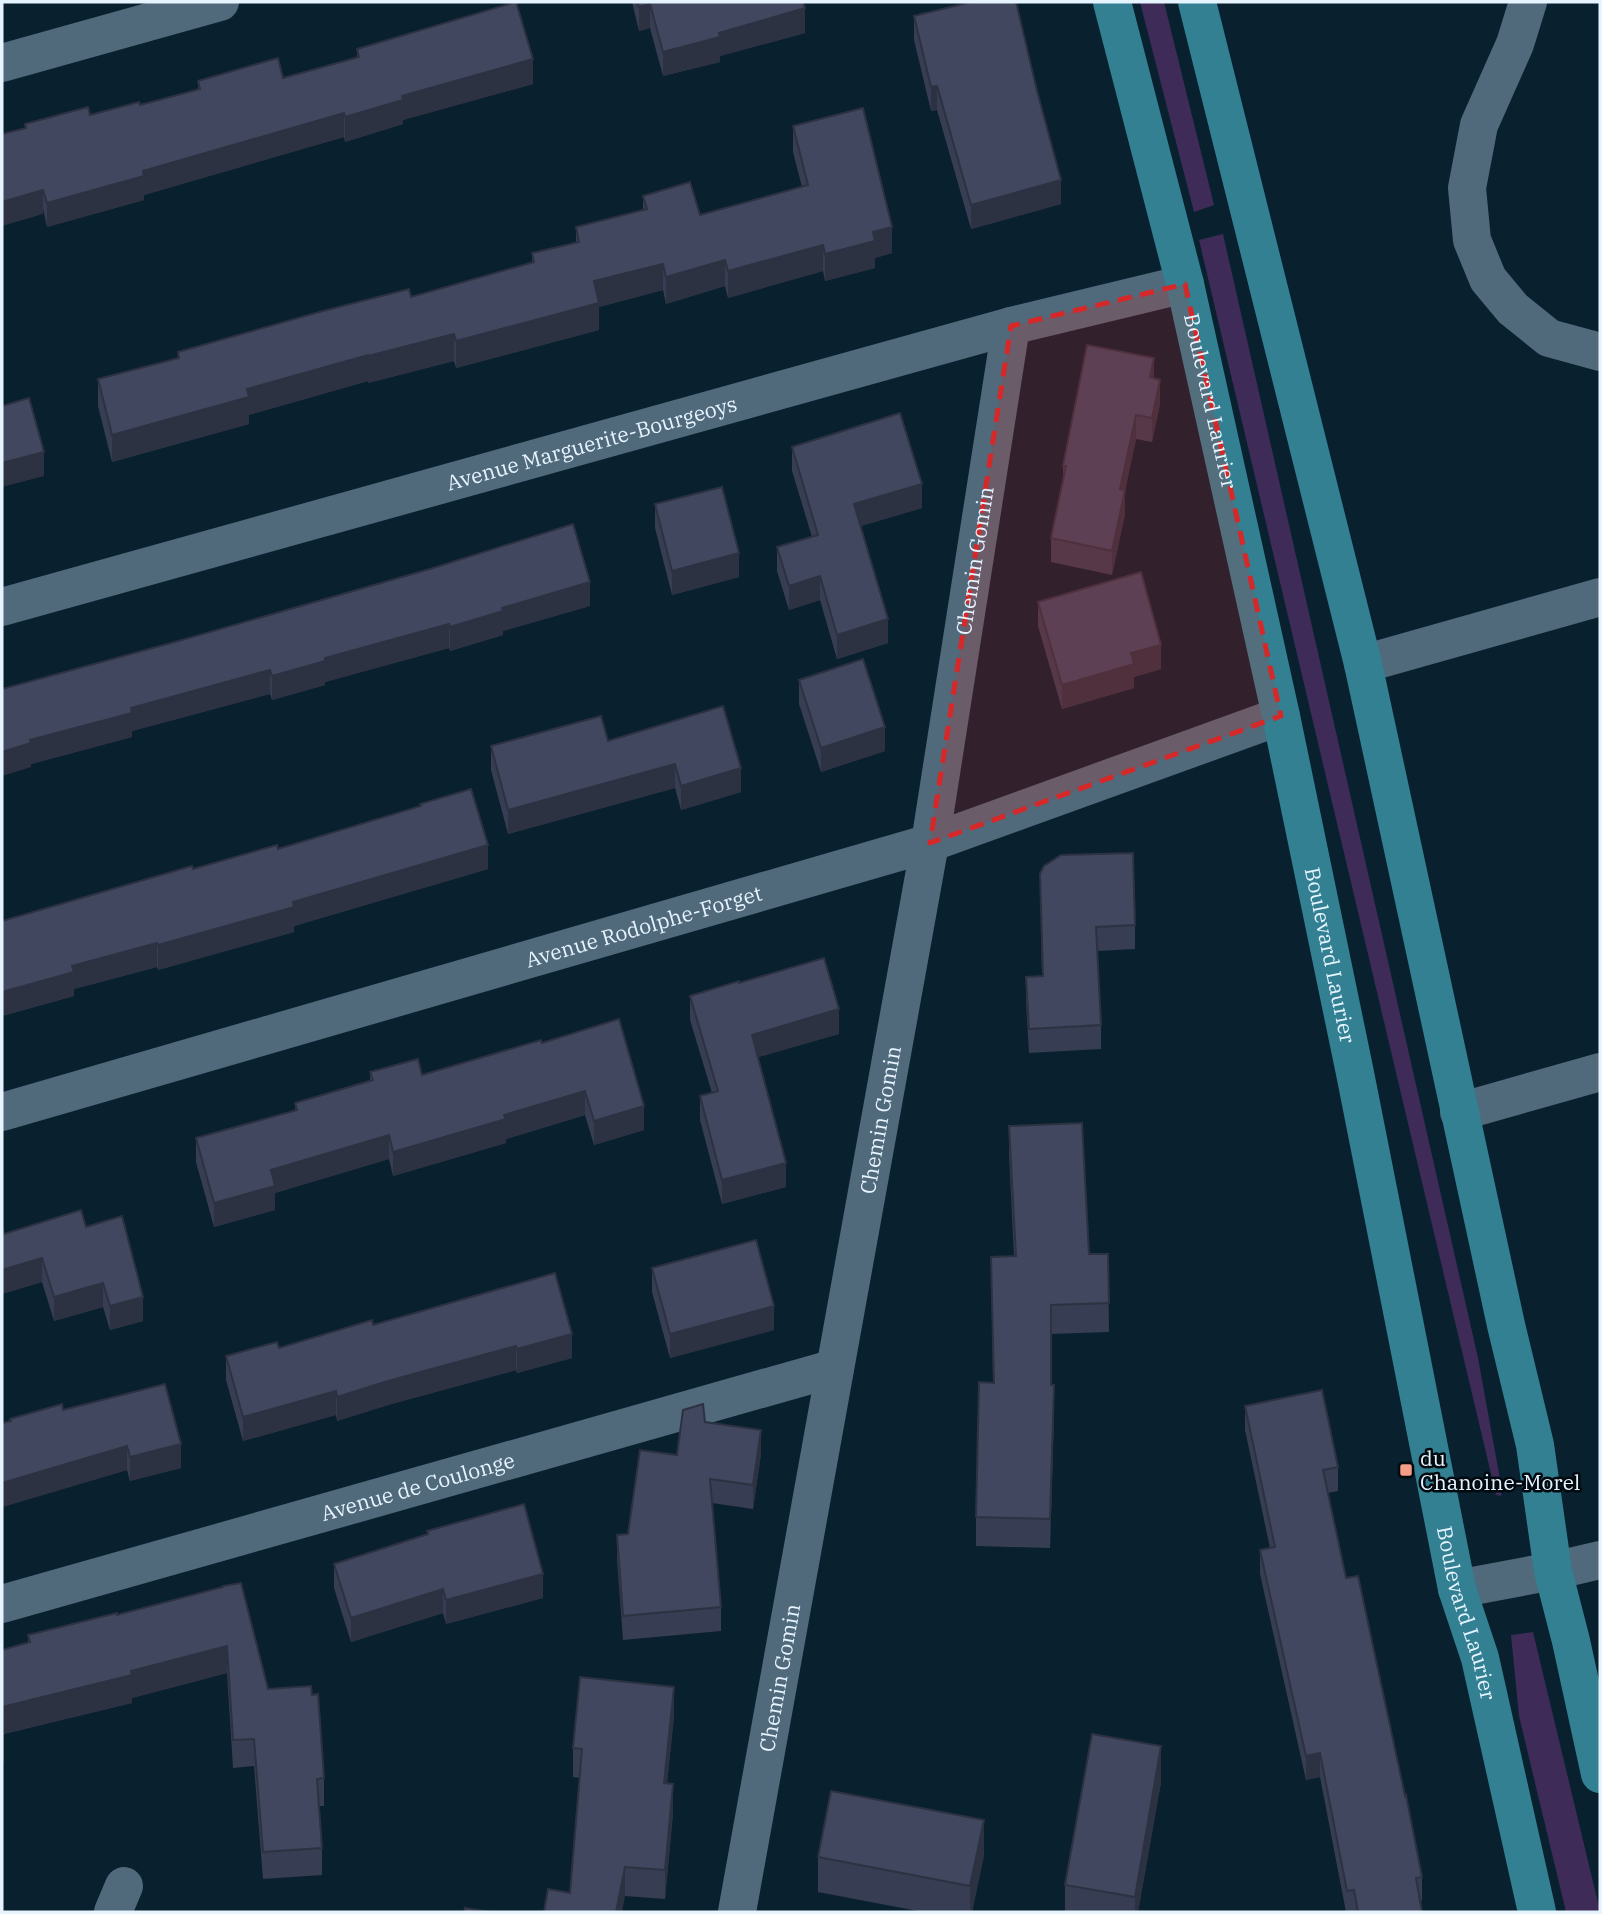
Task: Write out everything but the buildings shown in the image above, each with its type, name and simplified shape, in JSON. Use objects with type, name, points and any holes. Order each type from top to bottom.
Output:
[{"type":"main road","name":"Boulevard Laurier","points":[[1112,2],[1185,284],[1281,716],[1457,1589],[1480,1658],[1537,1912]]},
{"type":"main road","points":[[1197,2],[1363,664],[1459,1112],[1535,1445],[1553,1571],[1572,1641],[1600,1774]]},
{"type":"street","points":[[2,63],[220,2]]},
{"type":"street","points":[[1528,2],[1515,44],[1479,125],[1468,188],[1472,240],[1488,279],[1513,309],[1549,338],[1600,352]]},
{"type":"street","name":"Avenue Marguerite-Bourgeoys","points":[[2,607],[1011,326],[1185,284]]},
{"type":"street","name":"Chemin Gomin","points":[[737,1912],[930,844],[1011,326]]},
{"type":"street","points":[[1363,664],[1600,597]]},
{"type":"street","name":"Avenue Rodolphe-Forget","points":[[2,1112],[930,844],[1281,716]]},
{"type":"street","points":[[1459,1112],[1600,1072]]},
{"type":"street","name":"Avenue de Coulonge","points":[[2,1604],[835,1368]]},
{"type":"street","points":[[1457,1589],[1600,1560]]},
{"type":"highlighted area","points":[[1185,284],[1281,716],[930,843],[1011,326]]},
{"type":"shaded area","points":[[1140,2],[1164,2],[1214,205],[1194,212]]},
{"type":"shaded area","points":[[1223,234],[1478,1358],[1501,1496],[1496,1495],[1199,240]]},
{"type":"shaded area","points":[[1533,1632],[1600,1912],[1566,1912],[1519,1716],[1511,1635]]},
{"type":"place","name":"du Chanoine-Morel","points":[[1406,1470]]}]
